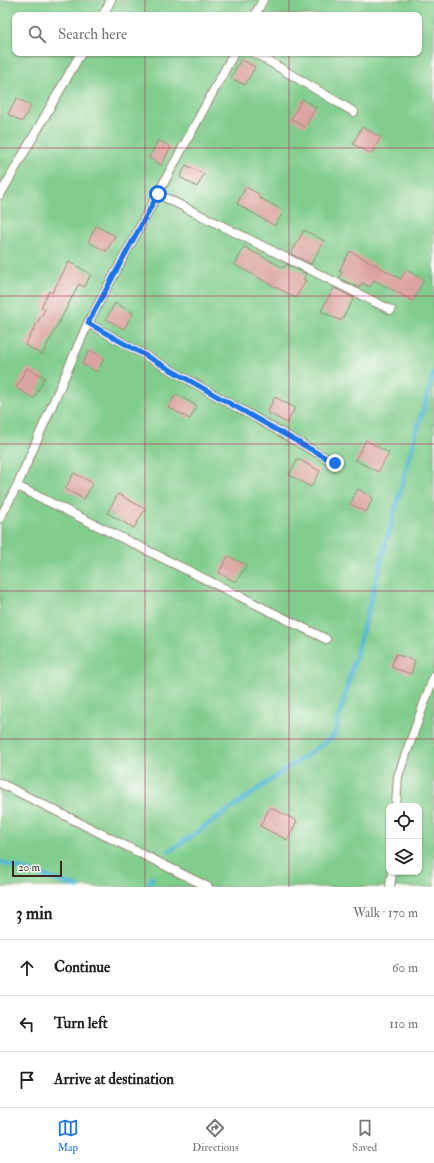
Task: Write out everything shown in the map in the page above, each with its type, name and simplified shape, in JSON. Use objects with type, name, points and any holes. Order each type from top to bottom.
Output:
[{"type":"lane","points":[[105,12],[111,0]]},
{"type":"lane","points":[[257,12],[263,0]]},
{"type":"lane","points":[[0,195],[79,56]]},
{"type":"lane","points":[[0,518],[16,486],[88,323],[232,56]]},
{"type":"lane","points":[[260,56],[354,112]]},
{"type":"lane","points":[[158,194],[391,310]]},
{"type":"lane","points":[[88,323],[335,463]]},
{"type":"lane","points":[[16,486],[326,639]]},
{"type":"lane","points":[[396,803],[398,776],[434,676]]},
{"type":"lane","points":[[0,783],[208,887]]},
{"type":"lane","points":[[390,887],[392,875]]},
{"type":"green space","points":[[0,0],[434,0],[434,887],[0,887]]},
{"type":"building","points":[[241,59],[255,67],[245,85],[231,78]]},
{"type":"building","points":[[17,98],[31,106],[22,122],[8,114]]},
{"type":"building","points":[[302,99],[316,107],[305,127],[291,119]]},
{"type":"building","points":[[362,127],[381,137],[371,154],[353,144]]},
{"type":"building","points":[[158,140],[171,147],[161,165],[149,158]]},
{"type":"building","points":[[186,165],[204,174],[197,187],[180,177]]},
{"type":"building","points":[[246,187],[259,194],[258,197],[284,211],[275,226],[237,204]]},
{"type":"building","points":[[96,226],[115,236],[106,251],[88,242]]},
{"type":"building","points":[[304,230],[324,241],[311,264],[291,254]]},
{"type":"building","points":[[244,247],[284,268],[286,264],[306,274],[303,279],[306,280],[296,298],[235,265]]},
{"type":"building","points":[[350,251],[401,279],[406,270],[424,280],[413,301],[374,280],[370,287],[362,283],[359,288],[339,278],[342,272],[339,271]]},
{"type":"building","points":[[69,262],[91,274],[84,287],[79,284],[42,355],[25,345],[45,309],[41,307],[49,291],[52,293]]},
{"type":"building","points":[[334,288],[354,298],[341,321],[321,311]]},
{"type":"building","points":[[115,303],[133,313],[124,329],[106,319]]},
{"type":"building","points":[[90,350],[104,358],[97,372],[82,364]]},
{"type":"building","points":[[27,368],[45,377],[34,398],[16,388]]},
{"type":"building","points":[[176,394],[197,406],[190,419],[168,407]]},
{"type":"building","points":[[275,397],[295,408],[287,423],[267,412]]},
{"type":"building","points":[[366,440],[389,453],[378,472],[355,460]]},
{"type":"building","points":[[298,459],[320,471],[311,487],[289,475]]},
{"type":"building","points":[[74,473],[93,483],[84,499],[65,489]]},
{"type":"building","points":[[358,489],[373,498],[366,512],[350,504]]},
{"type":"building","points":[[118,494],[145,509],[134,528],[107,513]]},
{"type":"building","points":[[228,556],[246,565],[236,582],[219,573]]},
{"type":"building","points":[[396,654],[415,661],[411,674],[391,667]]},
{"type":"building","points":[[270,807],[297,821],[287,840],[260,826]]},
{"type":"waterway","points":[[170,851],[334,736],[414,440],[434,373]]},
{"type":"waterway","points":[[0,862],[78,887]]},
{"type":"waterway","points":[[147,887],[152,878]]},
{"type":"route","points":[[158,194],[88,323],[335,463]]}]
